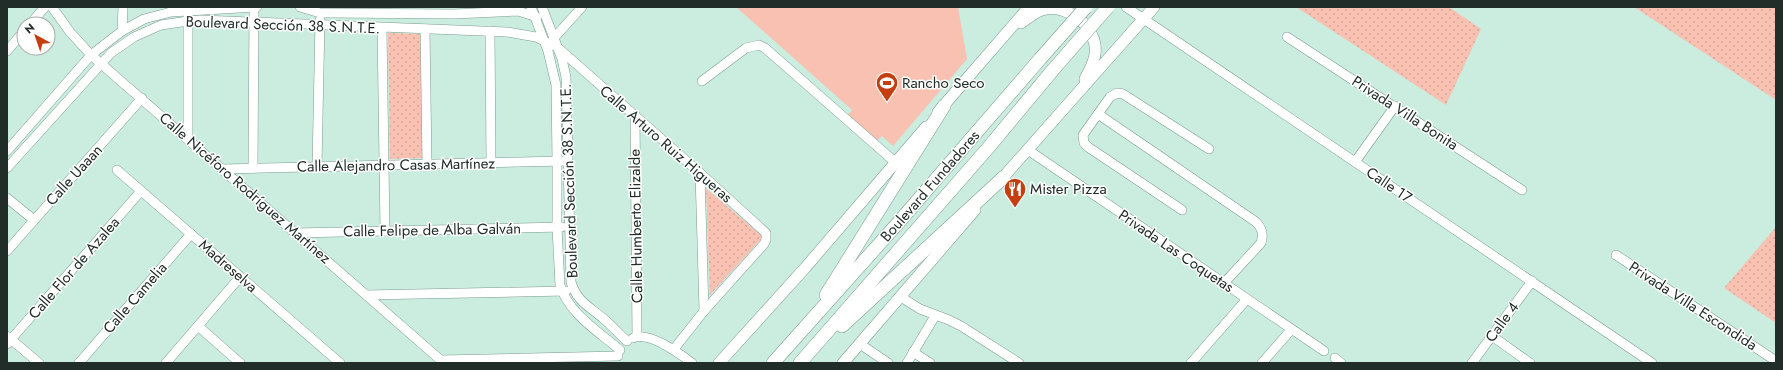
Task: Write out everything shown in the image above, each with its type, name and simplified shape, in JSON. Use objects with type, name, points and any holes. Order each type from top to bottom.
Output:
[{"type":"highway","name":"Boulevard Fundadores","points":[[773,363],[1086,7]]},
{"type":"highway","name":"Boulevard Fundadores","points":[[804,359],[988,148],[1108,7]]},
{"type":"highway","points":[[807,326],[944,106]]},
{"type":"highway","points":[[804,359],[871,300],[965,211],[1006,175]]},
{"type":"main road","points":[[719,363],[805,268],[1030,7]]},
{"type":"main road","points":[[843,363],[1154,7]]},
{"type":"main road","points":[[1005,36],[1041,10],[1061,9],[1071,14],[1084,24],[1093,36],[1095,54],[1090,69],[1069,104]]},
{"type":"street","points":[[37,16],[44,7]]},
{"type":"street","name":"Calle Nicéforo Rodríguez Martínez","points":[[52,7],[76,39],[92,55],[443,362]]},
{"type":"street","points":[[61,20],[62,7]]},
{"type":"street","points":[[122,31],[123,7]]},
{"type":"street","points":[[253,168],[253,22],[255,7]]},
{"type":"street","name":"Boulevard Sección 38 S.N.T.E.","points":[[7,151],[92,55],[122,31],[144,19],[188,8],[255,7]]},
{"type":"street","name":"Boulevard Sección 38 S.N.T.E.","points":[[300,7],[320,10],[533,11],[550,26]]},
{"type":"street","name":"Boulevard Sección 38 S.N.T.E.","points":[[542,7],[556,43],[566,78],[570,272],[574,291],[583,303],[604,319],[627,342]]},
{"type":"street","points":[[556,43],[582,7]]},
{"type":"street","name":"Calle 17","points":[[1126,7],[1143,20],[1652,363]]},
{"type":"street","points":[[188,8],[188,138]]},
{"type":"street","points":[[317,166],[320,10]]},
{"type":"street","name":"Boulevard Sección 38 S.N.T.E.","points":[[533,11],[552,63],[556,85],[558,161],[557,228],[559,274],[562,292],[578,314],[619,357]]},
{"type":"street","name":"Boulevard Sección 38 S.N.T.E.","points":[[7,168],[111,53],[134,37],[161,26],[188,21],[490,31],[524,34],[556,43]]},
{"type":"street","points":[[382,28],[385,231]]},
{"type":"street","points":[[425,29],[427,164]]},
{"type":"street","points":[[490,31],[491,163]]},
{"type":"street","name":"Privada Villa Bonita","points":[[1287,37],[1522,190]]},
{"type":"street","points":[[8,45],[16,38]]},
{"type":"street","name":"Calle Arturo Ruiz Higueras","points":[[556,43],[764,231],[766,236],[764,244],[704,311]]},
{"type":"street","points":[[702,81],[746,48],[759,45],[765,48],[895,162]]},
{"type":"street","points":[[1182,210],[1084,144],[1083,135],[1114,94],[1123,94],[1209,149]]},
{"type":"street","name":"Calle Uaaan","points":[[7,251],[142,98]]},
{"type":"street","points":[[1354,162],[1395,106]]},
{"type":"street","points":[[1098,114],[1256,222],[1261,227],[1263,237],[1261,243],[1224,283]]},
{"type":"street","name":"Calle Humberto Elizalde","points":[[635,115],[637,336]]},
{"type":"street","name":"Privada Las Coquetas","points":[[1024,154],[1224,283],[1324,351]]},
{"type":"street","name":"Calle Alejandro Casas Martínez","points":[[223,169],[568,161]]},
{"type":"street","name":"Madreselva","points":[[117,170],[340,363]]},
{"type":"street","points":[[674,349],[704,311],[700,173]]},
{"type":"street","name":"Calle Flor de Azalea","points":[[8,340],[141,191]]},
{"type":"street","points":[[7,198],[34,220]]},
{"type":"street","name":"Calle Felipe de Alba Galván","points":[[296,233],[569,227]]},
{"type":"street","name":"Calle Camelia","points":[[79,363],[191,234]]},
{"type":"street","name":"Privada Villa Escondida","points":[[1616,255],[1770,360]]},
{"type":"street","points":[[166,363],[240,277]]},
{"type":"street","name":"Calle 4","points":[[1472,363],[1532,281]]},
{"type":"street","points":[[367,295],[574,291]]},
{"type":"street","points":[[901,297],[916,307],[961,326],[1019,363]]},
{"type":"street","points":[[1192,363],[1247,299]]},
{"type":"street","points":[[908,363],[935,316]]},
{"type":"street","points":[[198,326],[240,363]]},
{"type":"street","points":[[1262,363],[1291,330]]},
{"type":"street","points":[[443,362],[619,357],[627,342],[637,336],[646,337],[674,349],[692,363]]},
{"type":"street","points":[[1492,336],[1530,363]]},
{"type":"street","points":[[8,340],[39,363]]},
{"type":"street","points":[[860,344],[888,363]]},
{"type":"street","points":[[913,352],[930,363]]},
{"type":"shaded area","name":"Rancho Seco","points":[[736,7],[958,7],[967,59],[893,146],[882,136],[876,142],[847,116],[852,110]]},
{"type":"shaded area","points":[[1296,7],[1449,7],[1481,29],[1446,105]]},
{"type":"shaded area","points":[[1634,7],[1776,7],[1776,100]]},
{"type":"shaded area","points":[[388,33],[421,34],[425,158],[390,159]]},
{"type":"shaded area","points":[[706,188],[763,237],[710,295]]},
{"type":"shaded area","points":[[1776,227],[1776,323],[1724,288]]},
{"type":"place","name":"Rancho Seco","points":[[887,102]]},
{"type":"place","name":"Mister Pizza","points":[[1015,208]]}]
